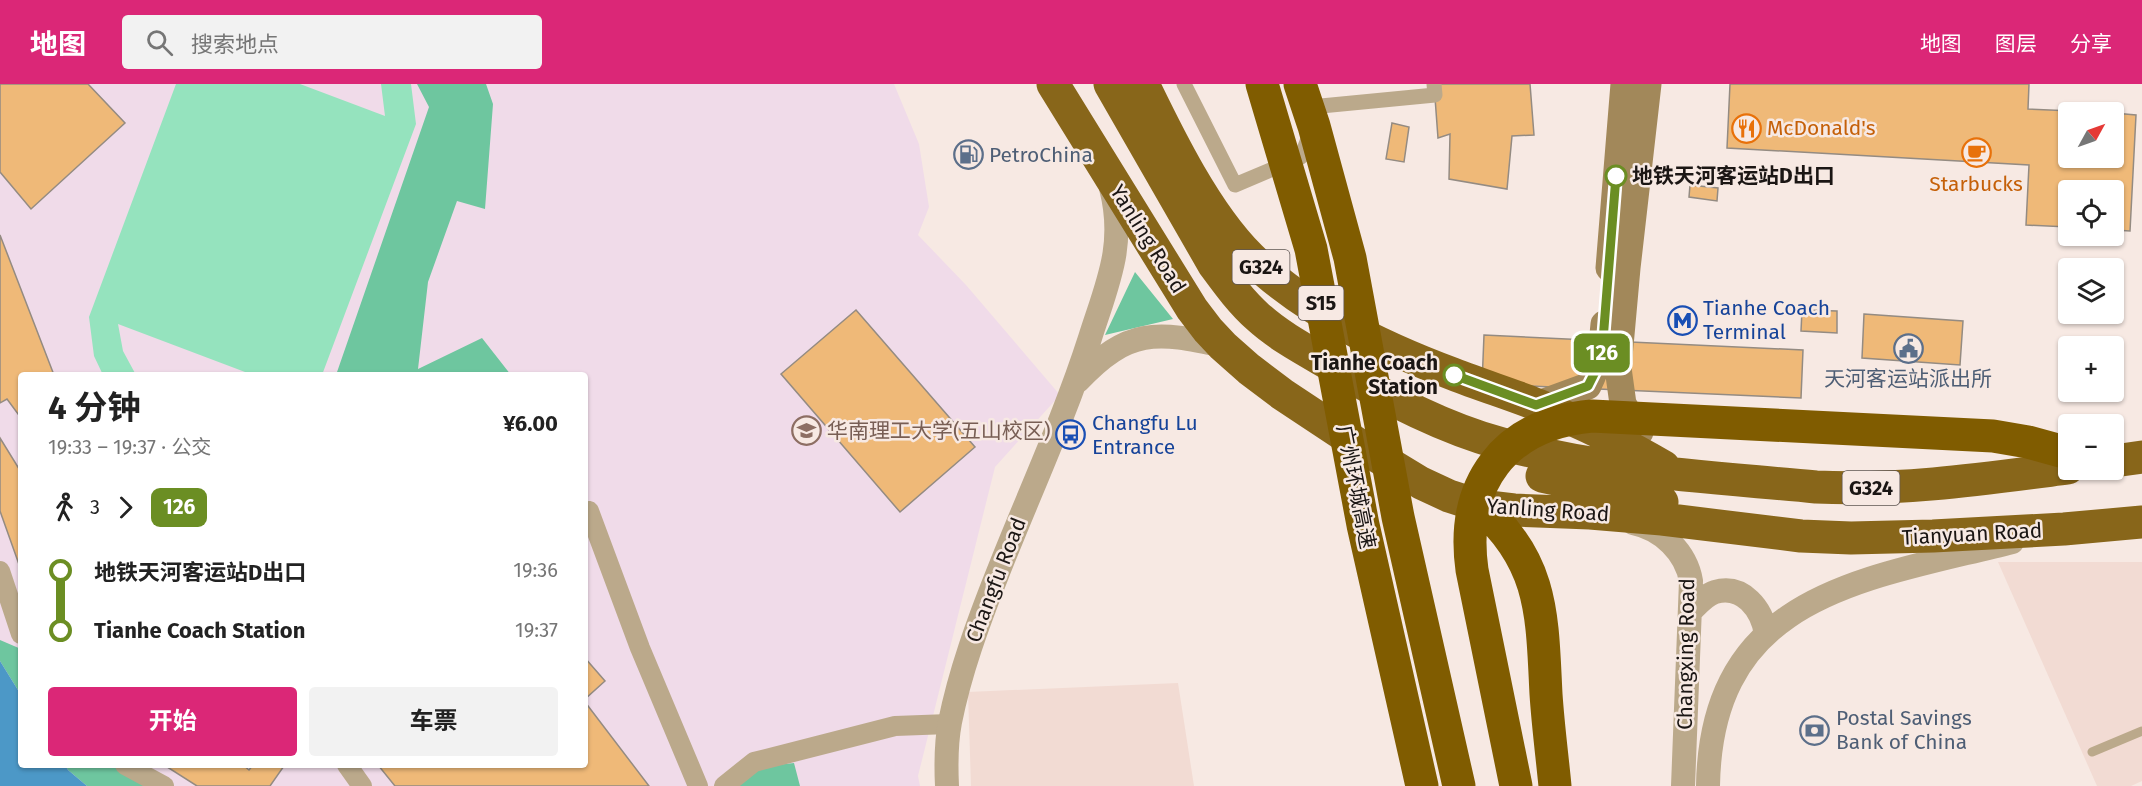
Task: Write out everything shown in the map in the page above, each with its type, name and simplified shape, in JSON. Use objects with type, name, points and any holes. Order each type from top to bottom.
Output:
[{"type":"highway","name":"Yanling Road","points":[[1053,84],[1169,273],[1208,330],[1249,369],[1282,394],[1401,472],[1449,496],[1480,506],[1662,519],[1801,536]]},
{"type":"highway","name":"Yanling Road","points":[[1110,84],[1214,265],[1234,293],[1259,318],[1285,337],[1410,410],[1473,434],[1502,444],[1592,463],[1674,472]]},
{"type":"highway","name":"G324","points":[[1143,84],[1204,197],[1248,255],[1272,277],[1312,305],[1382,344],[1450,374],[1536,405],[1624,443],[1674,472],[1851,488],[1932,485],[2058,469]]},
{"type":"highway","name":"广州环城高速","points":[[1263,84],[1311,249],[1363,525],[1422,786]]},
{"type":"highway","name":"广州环城高速","points":[[1300,84],[1314,126],[1350,258],[1398,518],[1459,786]]},
{"type":"highway","points":[[1169,273],[1214,314],[1263,350],[1357,406],[1408,432],[1477,458],[1513,468],[1648,498],[1801,536]]},
{"type":"highway","points":[[1516,786],[1472,570],[1469,538],[1472,510],[1488,472],[1504,453],[1527,435],[1539,428],[1564,420],[1592,416],[1993,436],[2058,450]]},
{"type":"highway","points":[[2124,460],[2142,457]]},
{"type":"highway","points":[[1480,506],[1493,518],[1522,557],[1536,588],[1542,625],[1555,786]]},
{"type":"highway","name":"Tianyuan Road","points":[[1801,536],[1883,538],[2064,529],[2142,522]]},
{"type":"main road","points":[[1624,84],[1610,353],[1618,368],[1623,404],[1630,418],[1674,472]]},
{"type":"main road","points":[[1536,405],[1588,386],[1598,366],[1610,353],[1648,84]]},
{"type":"street","points":[[1184,84],[1235,185],[1301,158],[1321,106],[1435,95],[1434,84]]},
{"type":"street","name":"Changfu Road","points":[[947,786],[949,724],[963,670],[1014,532],[1076,383],[1109,285],[1114,262],[1116,209],[1108,174]]},
{"type":"street","name":"Changfu Road","points":[[1076,383],[1097,360],[1120,346],[1144,337],[1165,335],[1223,346]]},
{"type":"street","name":"Changxing Road","points":[[1590,513],[1641,524],[1655,531],[1680,553],[1689,570],[1690,612],[1683,786]]},
{"type":"street","points":[[588,515],[640,648],[698,786]]},
{"type":"street","name":"Changxing Road","points":[[1708,786],[1708,762],[1713,730],[1722,697],[1749,651],[1766,634],[1801,607],[1855,583],[2064,529]]},
{"type":"street","points":[[0,571],[18,625]]},
{"type":"street","points":[[1690,612],[1714,592],[1729,590],[1747,597],[1756,606],[1764,620],[1766,634]]},
{"type":"street","points":[[723,786],[754,762],[895,726],[949,724]]},
{"type":"street","points":[[131,768],[164,786]]},
{"type":"street","points":[[349,768],[362,786]]},
{"type":"lane","points":[[2092,752],[2142,731]]},
{"type":"shaded area","name":"华南理工大学(五山校区)","points":[[0,84],[894,84],[919,144],[929,207],[918,235],[966,285],[1060,395],[995,467],[918,776],[920,786],[0,786]]},
{"type":"shaded area","points":[[1998,562],[2142,562],[2142,781],[2131,786],[2097,786]]},
{"type":"shaded area","points":[[1178,683],[1194,786],[971,786],[968,692]]},
{"type":"green space","points":[[176,84],[300,84],[385,116],[381,84],[411,84],[416,124],[323,372],[245,372],[118,324],[123,351],[134,372],[102,372],[94,356],[89,317]]},
{"type":"green space","points":[[417,84],[486,84],[493,104],[485,209],[457,201],[428,282],[418,369],[482,338],[509,372],[337,372],[429,107]]},
{"type":"green space","points":[[1135,272],[1173,319],[1105,335]]},
{"type":"green space","points":[[0,640],[18,648],[18,690],[0,661]]},
{"type":"green space","points":[[794,763],[800,786],[724,786],[747,768]]},
{"type":"green space","points":[[67,768],[131,768],[164,786],[87,786]]},
{"type":"water","points":[[0,661],[18,690],[18,768],[67,768],[87,786],[0,786]]},
{"type":"building","points":[[0,84],[88,84],[125,123],[31,209],[0,172]]},
{"type":"building","points":[[1434,84],[1530,84],[1534,135],[1512,136],[1507,189],[1449,179],[1450,134],[1438,138]]},
{"type":"building","points":[[1730,84],[2029,84],[2028,109],[2058,110],[2058,168],[2124,168],[2124,114],[2136,115],[2130,231],[2124,231],[2124,180],[2058,180],[2058,227],[2026,225],[2029,165],[1727,148]]},
{"type":"building","points":[[1392,123],[1409,127],[1404,162],[1386,159]]},
{"type":"building","points":[[1690,185],[1718,188],[1717,201],[1689,197]]},
{"type":"building","points":[[0,235],[53,372],[18,372],[18,414],[7,399],[0,403]]},
{"type":"building","points":[[856,310],[975,447],[900,512],[781,374]]},
{"type":"building","points":[[1802,310],[1837,311],[1837,333],[1801,331]]},
{"type":"building","points":[[1864,314],[1963,321],[1960,365],[1862,358]]},
{"type":"building","name":"Tianhe Coach Terminal","points":[[1484,335],[1803,350],[1801,398],[1482,384]]},
{"type":"building","points":[[0,438],[18,467],[18,562],[0,511]]},
{"type":"building","points":[[588,661],[605,681],[588,696]]},
{"type":"building","points":[[588,706],[649,786],[395,786],[380,768],[588,768]]},
{"type":"building","points":[[169,768],[247,768],[249,770],[251,768],[283,768],[270,786],[197,786]]},
{"type":"bus line","name":"126","points":[[1454,375],[1536,405],[1588,386],[1602,353],[1616,176]]},
{"type":"place","name":"McDonald's","points":[[1746,128]]},
{"type":"place","name":"Starbucks","points":[[1976,153]]},
{"type":"place","name":"PetroChina","points":[[968,155]]},
{"type":"place","name":"地铁天河客运站D出口","points":[[1616,176]]},
{"type":"place","name":"Tianhe Coach Terminal","points":[[1682,320]]},
{"type":"place","name":"天河客运站派出所","points":[[1908,348]]},
{"type":"place","name":"Tianhe Coach Station","points":[[1454,375]]},
{"type":"place","name":"华南理工大学(五山校区)","points":[[806,431]]},
{"type":"place","name":"Changfu Lu Entrance","points":[[1071,435]]},
{"type":"place","name":"Postal Savings Bank of China","points":[[1815,730]]}]
